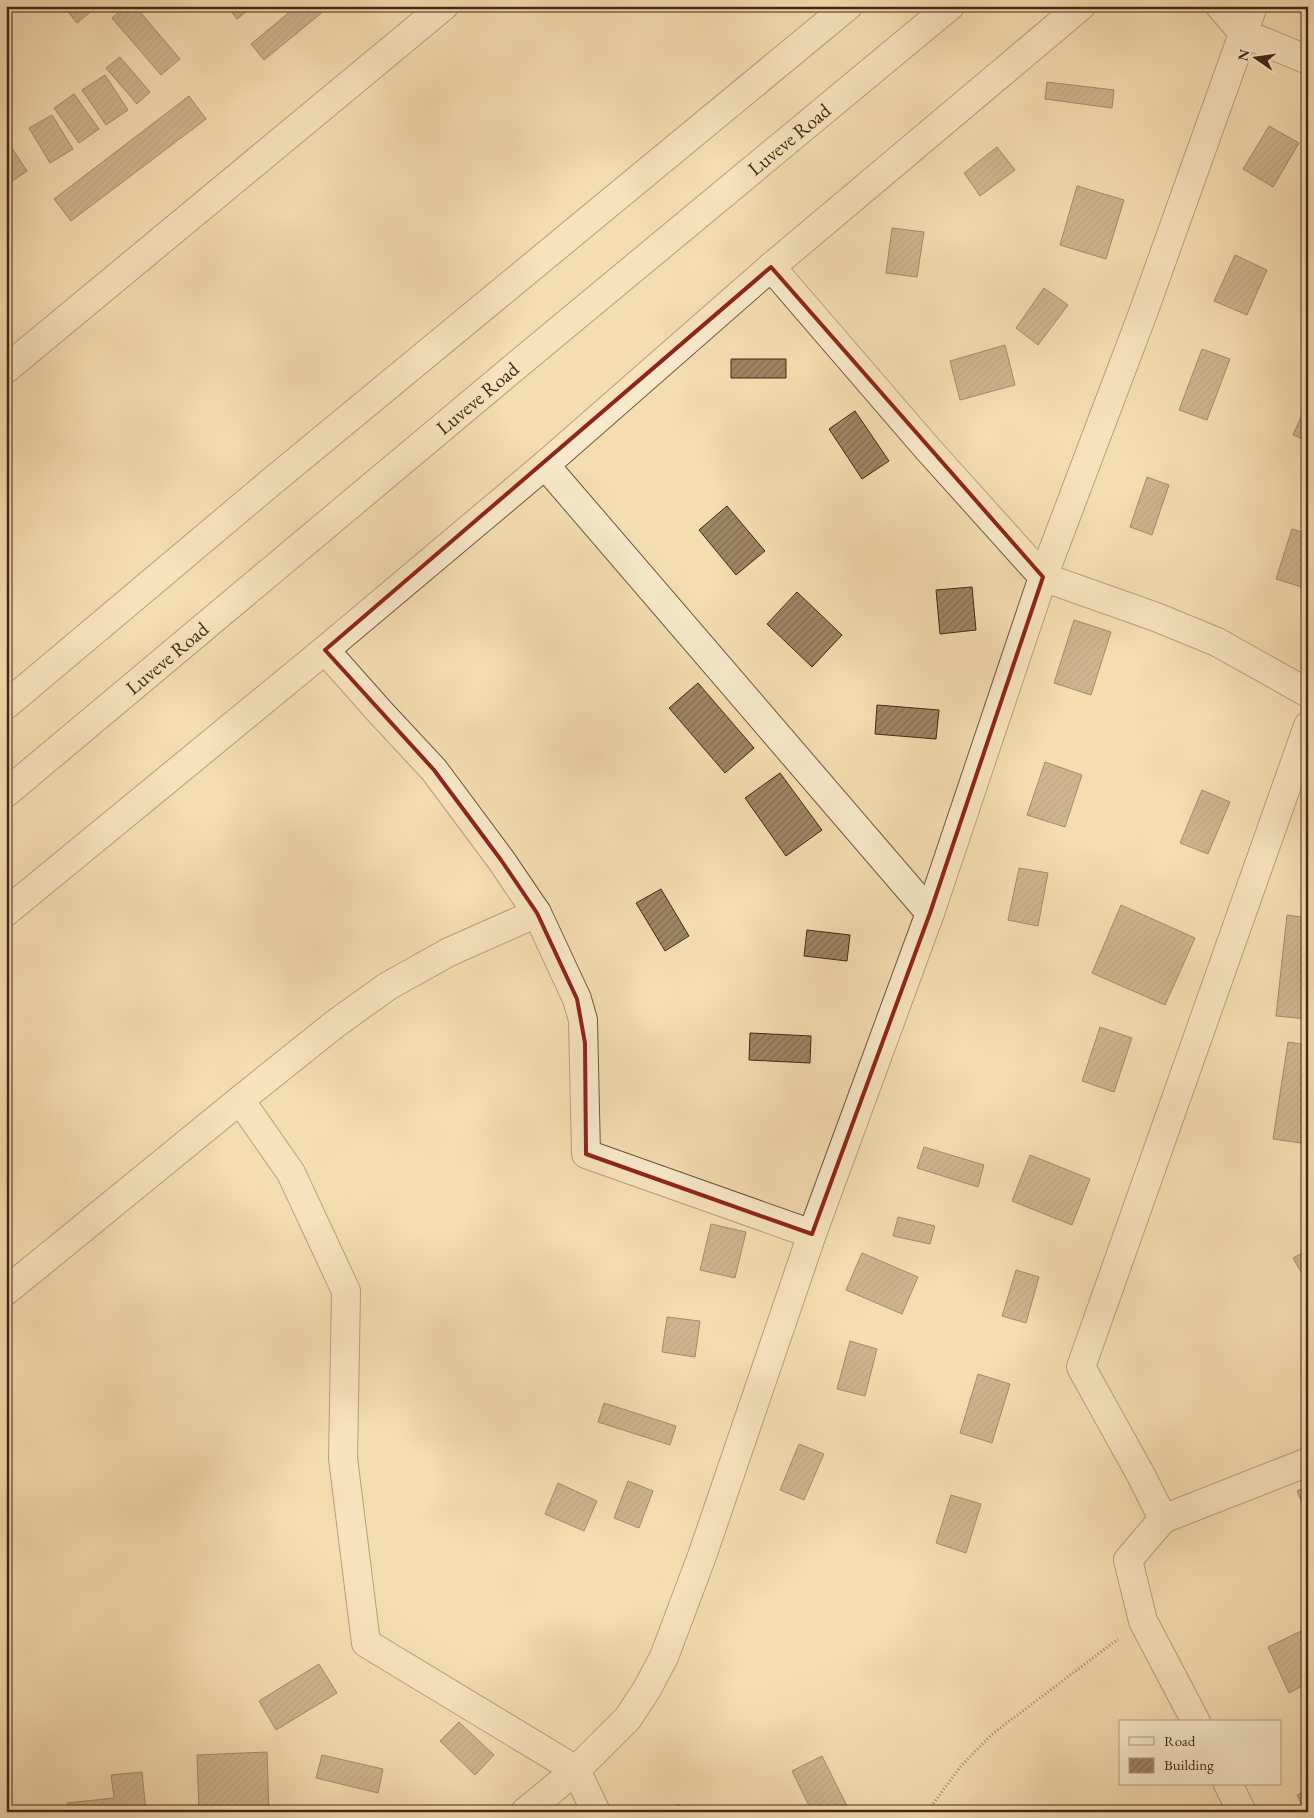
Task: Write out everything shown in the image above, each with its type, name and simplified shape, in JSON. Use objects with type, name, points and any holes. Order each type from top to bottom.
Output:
[{"type":"street","points":[[6,369],[444,6]]},
{"type":"street","points":[[6,705],[848,6]]},
{"type":"street","name":"Luveve Road","points":[[6,793],[494,384],[950,6]]},
{"type":"street","points":[[6,912],[326,650],[544,465],[771,267],[1081,6]]},
{"type":"street","points":[[1220,6],[1243,33],[1308,60]]},
{"type":"street","points":[[525,1812],[576,1770],[628,1718],[647,1689],[664,1657],[702,1556],[812,1234],[930,913],[1043,577],[1143,313],[1253,6]]},
{"type":"street","points":[[771,267],[927,448],[1043,577],[1156,617],[1217,642],[1308,693]]},
{"type":"street","points":[[544,465],[930,913]]},
{"type":"street","points":[[326,650],[434,770],[501,860],[537,913],[577,1000],[583,1020],[586,1154],[812,1234]]},
{"type":"street","points":[[1164,1520],[1081,1367],[1308,726]]},
{"type":"street","points":[[6,1291],[335,1024],[388,986],[449,952],[537,913]]},
{"type":"street","points":[[240,1100],[291,1173],[346,1292],[343,1458],[366,1644],[576,1770],[596,1812]]},
{"type":"street","points":[[1195,1720],[1143,1621],[1128,1560],[1164,1520],[1308,1462]]},
{"type":"street","points":[[1229,1786],[1242,1812]]},
{"type":"path","points":[[926,1812],[961,1766],[991,1735],[1143,1621]]},
{"type":"highlighted area","points":[[771,267],[1043,577],[930,913],[812,1234],[586,1154],[585,1043],[577,999],[537,913],[501,860],[434,770],[325,650]]},
{"type":"building","points":[[68,6],[94,6],[95,8],[77,23],[65,8]]},
{"type":"building","points":[[126,6],[135,6],[180,59],[161,75],[112,18]]},
{"type":"building","points":[[227,6],[253,6],[237,19]]},
{"type":"building","points":[[297,6],[330,6],[264,60],[251,44]]},
{"type":"building","points":[[120,57],[150,92],[137,104],[106,68]]},
{"type":"building","points":[[105,75],[128,110],[106,125],[82,90]]},
{"type":"building","points":[[1047,82],[1114,90],[1112,108],[1045,99]]},
{"type":"building","points":[[74,94],[99,129],[79,143],[54,108]]},
{"type":"building","points":[[189,96],[206,119],[71,221],[54,199]]},
{"type":"building","points":[[52,115],[73,149],[50,163],[29,128]]},
{"type":"building","points":[[1269,126],[1299,143],[1273,187],[1243,169]]},
{"type":"building","points":[[8,142],[27,171],[6,185],[6,143]]},
{"type":"building","points":[[997,147],[1015,170],[980,196],[964,173]]},
{"type":"building","points":[[1077,186],[1124,200],[1106,259],[1060,245]]},
{"type":"building","points":[[892,228],[924,232],[917,277],[886,273]]},
{"type":"building","points":[[1235,255],[1267,270],[1247,315],[1214,301]]},
{"type":"building","points":[[1044,288],[1068,305],[1038,345],[1016,328]]},
{"type":"building","points":[[1005,345],[1015,385],[960,400],[950,361]]},
{"type":"building","points":[[1202,349],[1230,359],[1207,420],[1179,410]]},
{"type":"building","points":[[731,359],[786,359],[786,378],[731,378]]},
{"type":"building","points":[[1308,401],[1308,441],[1293,435]]},
{"type":"building","points":[[855,411],[889,461],[862,479],[829,429]]},
{"type":"building","points":[[1147,477],[1169,485],[1152,535],[1130,527]]},
{"type":"building","points":[[727,506],[765,551],[736,575],[699,530]]},
{"type":"building","points":[[1292,529],[1308,534],[1308,589],[1276,579]]},
{"type":"building","points":[[972,587],[976,630],[940,634],[936,590]]},
{"type":"building","points":[[797,592],[842,635],[812,667],[767,624]]},
{"type":"building","points":[[1074,620],[1111,632],[1091,695],[1054,683]]},
{"type":"building","points":[[698,683],[754,748],[725,773],[669,708]]},
{"type":"building","points":[[877,705],[939,710],[936,739],[875,734]]},
{"type":"building","points":[[1045,762],[1082,775],[1065,827],[1027,815]]},
{"type":"building","points":[[780,773],[822,830],[786,856],[745,798]]},
{"type":"building","points":[[1202,790],[1230,802],[1208,854],[1180,843]]},
{"type":"building","points":[[1019,868],[1048,873],[1038,926],[1008,920]]},
{"type":"building","points":[[661,889],[689,936],[665,951],[636,903]]},
{"type":"building","points":[[1121,905],[1195,938],[1165,1005],[1092,973]]},
{"type":"building","points":[[1287,915],[1308,918],[1308,1019],[1276,1016]]},
{"type":"building","points":[[807,930],[850,935],[847,961],[804,956]]},
{"type":"building","points":[[1100,1027],[1132,1038],[1114,1092],[1082,1081]]},
{"type":"building","points":[[750,1033],[811,1036],[810,1063],[749,1060]]},
{"type":"building","points":[[1288,1042],[1308,1045],[1308,1144],[1273,1139]]},
{"type":"building","points":[[924,1147],[984,1165],[978,1187],[917,1168]]},
{"type":"building","points":[[1030,1155],[1090,1179],[1072,1225],[1012,1201]]},
{"type":"building","points":[[898,1217],[935,1226],[930,1244],[893,1236]]},
{"type":"building","points":[[711,1224],[746,1232],[735,1278],[700,1270]]},
{"type":"building","points":[[1308,1250],[1308,1275],[1304,1277],[1293,1258]]},
{"type":"building","points":[[862,1253],[918,1277],[902,1314],[846,1290]]},
{"type":"building","points":[[1016,1270],[1039,1277],[1026,1323],[1002,1316]]},
{"type":"building","points":[[667,1317],[700,1321],[695,1357],[662,1352]]},
{"type":"building","points":[[850,1341],[877,1349],[865,1396],[837,1389]]},
{"type":"building","points":[[978,1374],[1010,1384],[992,1443],[960,1433]]},
{"type":"building","points":[[604,1403],[676,1426],[670,1445],[598,1422]]},
{"type":"building","points":[[799,1444],[824,1454],[804,1500],[780,1490]]},
{"type":"building","points":[[628,1481],[653,1491],[639,1528],[614,1518]]},
{"type":"building","points":[[558,1483],[597,1501],[584,1531],[545,1514]]},
{"type":"building","points":[[1308,1486],[1308,1517],[1297,1491]]},
{"type":"building","points":[[951,1495],[981,1504],[966,1553],[936,1543]]},
{"type":"building","points":[[1301,1631],[1308,1645],[1308,1683],[1289,1693],[1268,1647]]},
{"type":"building","points":[[319,1664],[337,1693],[276,1730],[259,1701]]},
{"type":"building","points":[[459,1722],[494,1755],[475,1775],[440,1741]]},
{"type":"building","points":[[267,1752],[269,1812],[199,1812],[197,1755]]},
{"type":"building","points":[[322,1755],[383,1769],[378,1793],[316,1778]]},
{"type":"building","points":[[822,1756],[850,1812],[812,1812],[792,1771]]},
{"type":"building","points":[[142,1772],[146,1812],[68,1812],[67,1803],[114,1798],[111,1775]]},
{"type":"building","points":[[1308,1790],[1308,1812],[1305,1812],[1297,1795]]},
{"type":"building","points":[[679,1804],[683,1812],[667,1812]]}]
